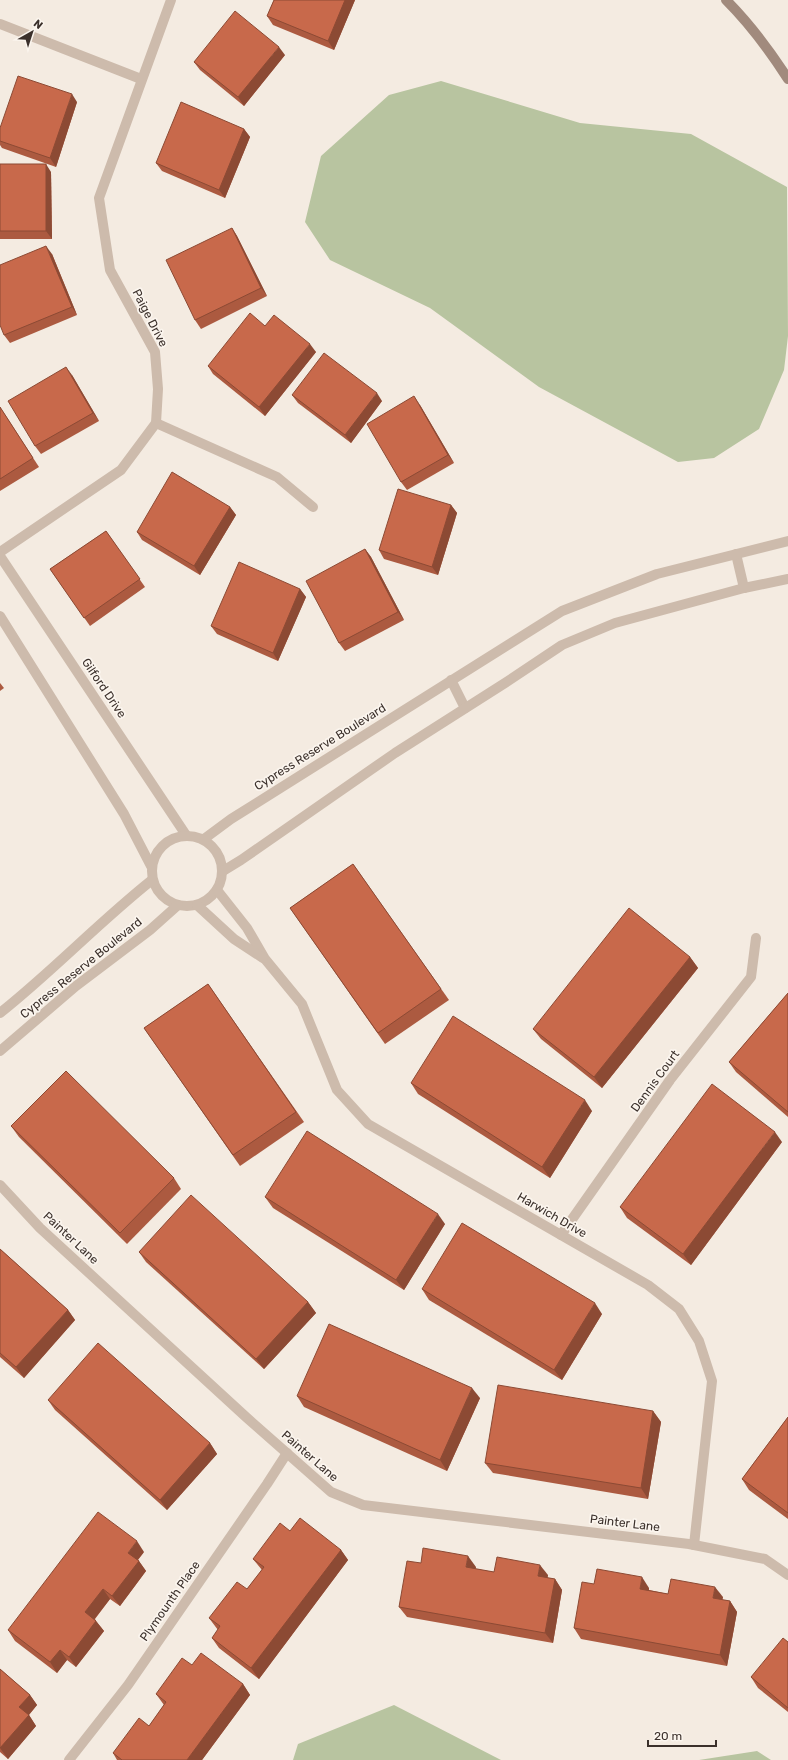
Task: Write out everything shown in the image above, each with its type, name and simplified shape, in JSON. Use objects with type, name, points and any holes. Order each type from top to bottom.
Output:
[{"type":"street","name":"Paige Drive","points":[[156,423],[158,389],[155,352],[110,270],[99,198],[171,0]]},
{"type":"street","points":[[726,0],[741,15],[769,50],[788,79]]},
{"type":"street","points":[[0,24],[141,79]]},
{"type":"street","points":[[0,552],[121,470],[156,423],[277,477],[313,507]]},
{"type":"street","name":"Cypress Reserve Boulevard","points":[[204,839],[231,819],[562,611],[657,574],[788,541]]},
{"type":"street","points":[[736,554],[744,588]]},
{"type":"street","name":"Gilford Drive","points":[[0,556],[186,835]]},
{"type":"street","points":[[222,871],[241,860],[394,753],[562,645],[616,623],[744,588],[788,579]]},
{"type":"street","points":[[0,616],[124,814],[151,866],[152,880],[157,891],[166,900],[187,907],[196,905],[208,899],[217,890],[221,881],[222,871],[218,852],[204,839],[186,835],[169,839],[161,846],[157,850],[151,866]]},
{"type":"street","points":[[451,680],[465,708]]},
{"type":"street","name":"Cypress Reserve Boulevard","points":[[0,1013],[35,986],[117,908],[152,880]]},
{"type":"street","name":"Harwich Drive","points":[[217,890],[247,928],[265,959],[302,1004],[337,1090],[368,1124],[648,1285],[679,1309],[699,1341],[712,1381],[694,1545]]},
{"type":"street","name":"Cypress Reserve Boulevard","points":[[0,1051],[76,986],[150,930],[178,905]]},
{"type":"street","name":"Harwich Drive","points":[[196,905],[234,939],[265,959]]},
{"type":"street","name":"Dennis Court","points":[[561,1235],[670,1080],[751,977],[756,938]]},
{"type":"street","name":"Painter Lane","points":[[0,1185],[40,1228],[331,1492],[363,1505],[694,1545],[765,1559],[788,1575]]},
{"type":"street","name":"Plymounth Place","points":[[69,1760],[128,1685],[287,1453]]},
{"type":"green space","points":[[441,81],[580,123],[691,134],[787,187],[788,336],[784,370],[759,429],[714,458],[678,462],[539,387],[430,308],[330,260],[305,222],[321,156],[389,95]]},
{"type":"green space","points":[[394,1705],[501,1760],[293,1760],[298,1744]]},
{"type":"green space","points":[[757,1751],[771,1760],[699,1760]]},
{"type":"building","points":[[274,0],[345,0],[328,41],[267,16]]},
{"type":"building","points":[[235,11],[279,47],[238,97],[194,62]]},
{"type":"building","points":[[18,76],[72,94],[50,158],[0,141],[0,128]]},
{"type":"building","points":[[181,102],[244,129],[219,190],[156,163]]},
{"type":"building","points":[[0,164],[46,164],[46,231],[0,231]]},
{"type":"building","points":[[232,228],[261,288],[195,320],[166,260]]},
{"type":"building","points":[[46,246],[72,307],[4,335],[0,325],[0,265]]},
{"type":"building","points":[[250,313],[265,326],[274,315],[310,344],[259,407],[208,366]]},
{"type":"building","points":[[324,353],[377,393],[345,435],[292,395]]},
{"type":"building","points":[[66,367],[93,413],[35,446],[8,401]]},
{"type":"building","points":[[414,396],[448,455],[401,482],[367,424]]},
{"type":"building","points":[[0,407],[33,458],[0,479]]},
{"type":"building","points":[[172,472],[230,507],[194,566],[137,532]]},
{"type":"building","points":[[398,489],[451,505],[432,567],[379,550]]},
{"type":"building","points":[[106,531],[140,579],[84,618],[50,569]]},
{"type":"building","points":[[365,549],[398,612],[339,643],[306,581]]},
{"type":"building","points":[[239,562],[300,589],[273,653],[211,626]]},
{"type":"building","points":[[353,864],[441,989],[378,1033],[290,908]]},
{"type":"building","points":[[629,908],[690,957],[594,1077],[533,1029]]},
{"type":"building","points":[[208,984],[296,1112],[233,1155],[144,1028]]},
{"type":"building","points":[[788,993],[788,1112],[729,1062]]},
{"type":"building","points":[[453,1016],[585,1100],[542,1167],[411,1083]]},
{"type":"building","points":[[66,1071],[174,1178],[120,1233],[11,1126]]},
{"type":"building","points":[[712,1084],[775,1132],[683,1254],[620,1207]]},
{"type":"building","points":[[307,1131],[438,1214],[396,1280],[265,1197]]},
{"type":"building","points":[[191,1195],[308,1302],[256,1359],[139,1252]]},
{"type":"building","points":[[462,1223],[595,1303],[554,1370],[422,1289]]},
{"type":"building","points":[[0,1249],[68,1310],[16,1367],[0,1353]]},
{"type":"building","points":[[329,1324],[472,1388],[440,1460],[297,1396]]},
{"type":"building","points":[[98,1343],[210,1443],[160,1500],[48,1400]]},
{"type":"building","points":[[498,1385],[653,1411],[641,1488],[485,1463]]},
{"type":"building","points":[[788,1417],[788,1513],[742,1479]]},
{"type":"building","points":[[98,1512],[137,1541],[128,1553],[139,1561],[112,1596],[103,1589],[85,1612],[96,1621],[69,1657],[60,1650],[50,1662],[8,1630]]},
{"type":"building","points":[[300,1518],[341,1550],[251,1668],[212,1638],[220,1626],[209,1618],[237,1582],[247,1589],[264,1567],[253,1559],[280,1523],[290,1531]]},
{"type":"building","points":[[423,1548],[468,1556],[466,1567],[494,1572],[497,1557],[540,1565],[538,1576],[555,1579],[545,1633],[399,1607],[407,1561],[421,1563]]},
{"type":"building","points":[[597,1569],[642,1577],[640,1589],[668,1594],[671,1579],[715,1587],[713,1598],[730,1601],[720,1655],[574,1628],[582,1582],[594,1584]]},
{"type":"building","points":[[783,1638],[788,1642],[788,1708],[751,1677]]},
{"type":"building","points":[[201,1653],[243,1684],[187,1760],[122,1760],[113,1753],[139,1718],[149,1726],[166,1702],[156,1694],[182,1658],[192,1665]]},
{"type":"building","points":[[0,1669],[30,1695],[19,1707],[29,1715],[0,1748]]}]
